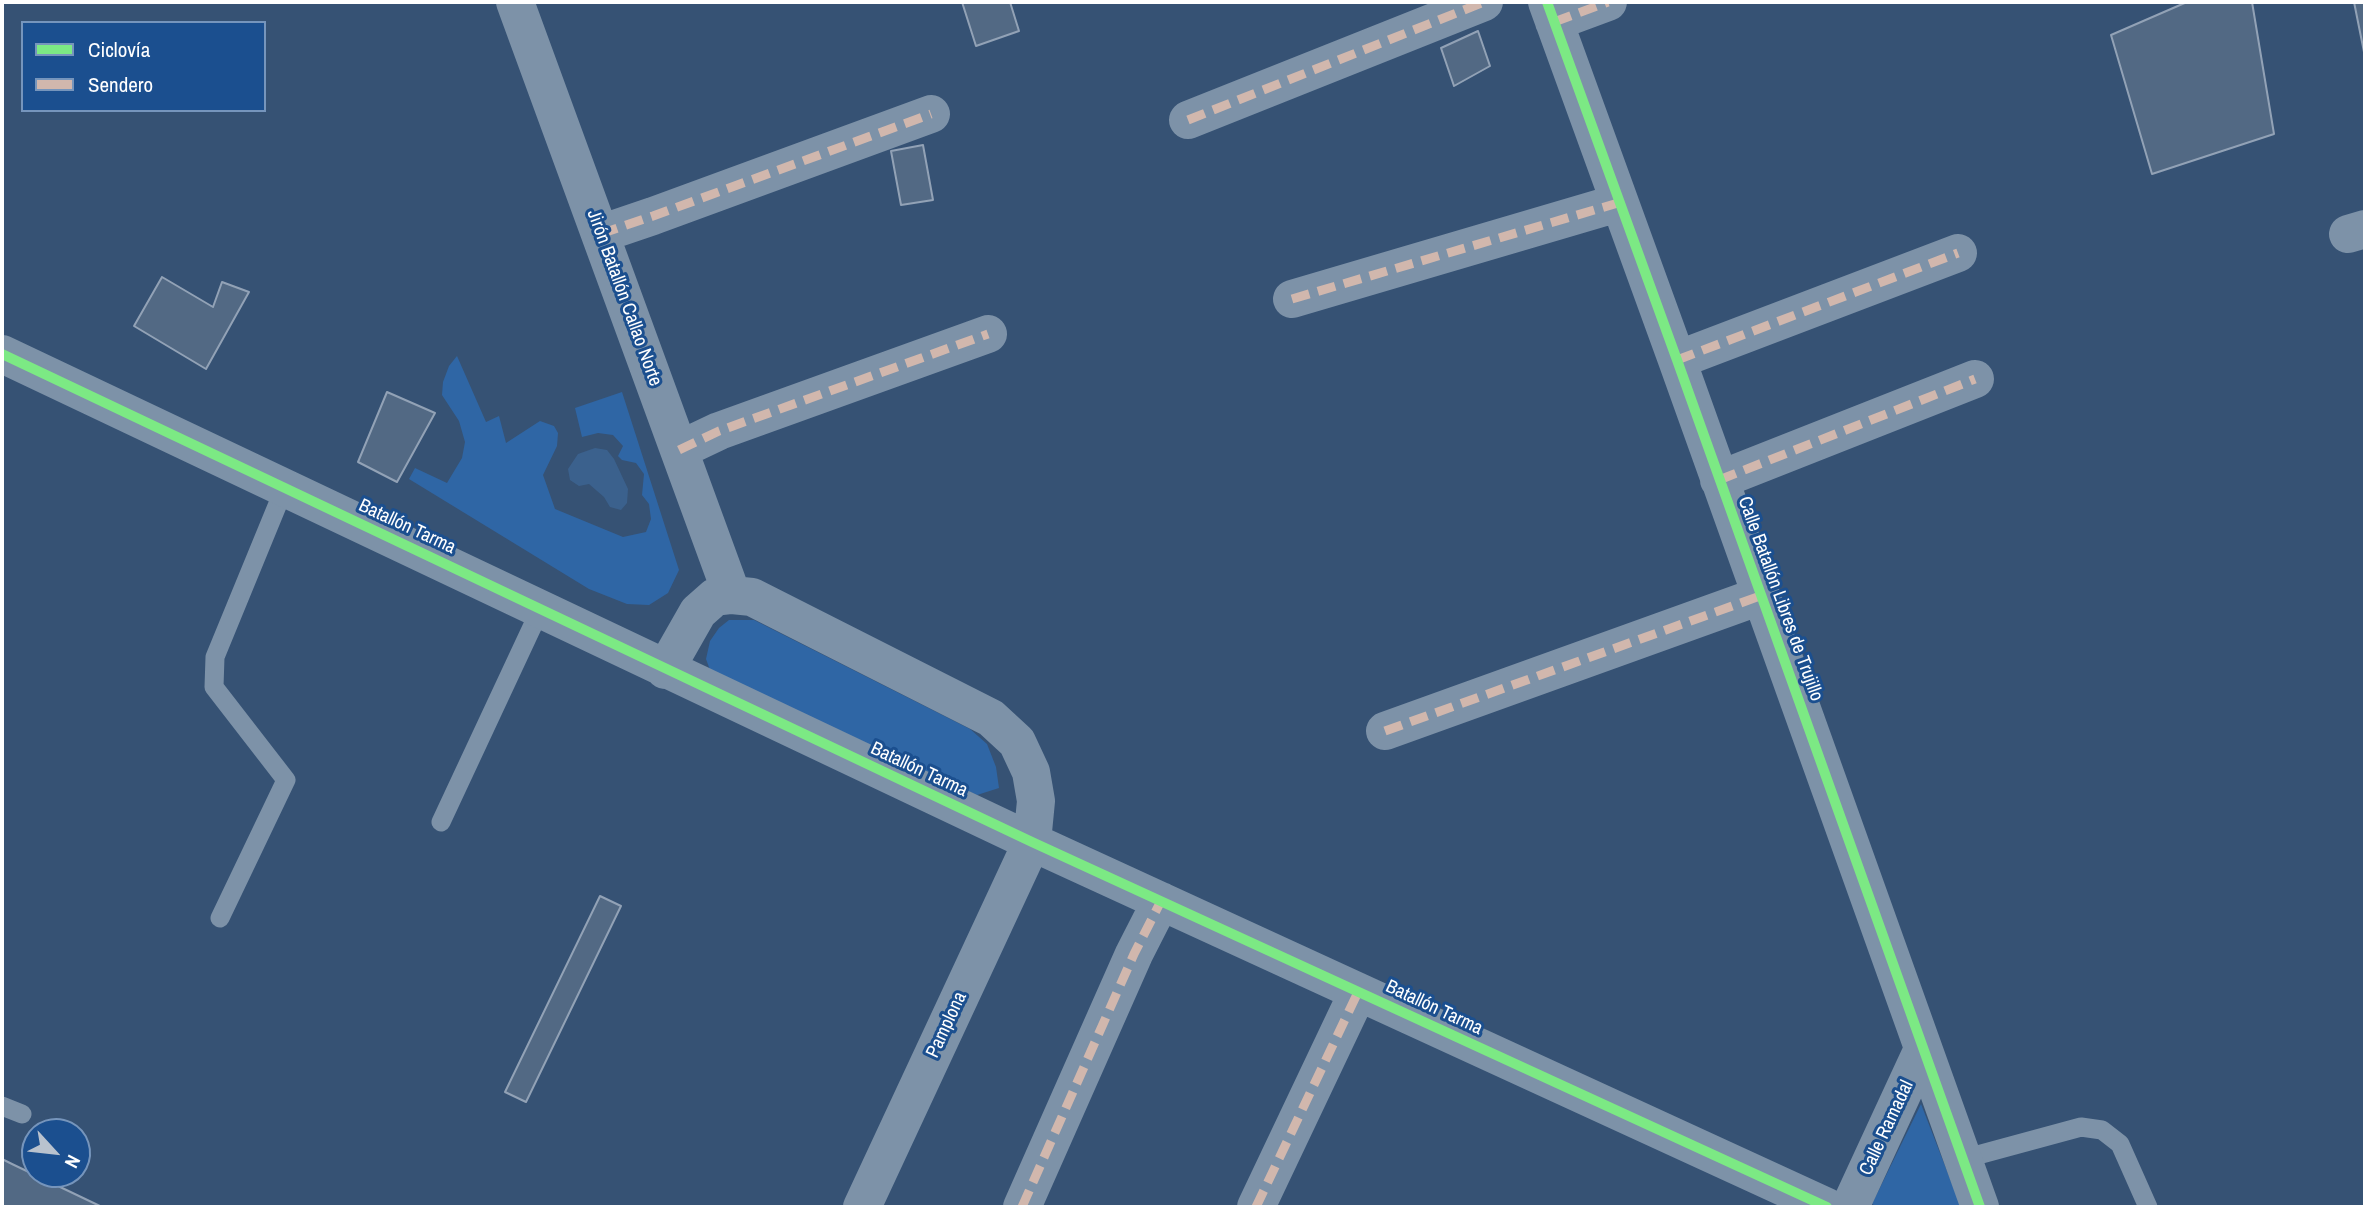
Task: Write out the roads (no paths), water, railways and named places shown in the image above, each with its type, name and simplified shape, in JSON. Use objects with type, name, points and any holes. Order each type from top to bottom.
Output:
[{"type":"street","name":"Jirón Batallón Callao Norte","points":[[515,2],[732,595]]},
{"type":"street","points":[[1188,120],[1484,2]]},
{"type":"street","points":[[1550,12],[1608,2]]},
{"type":"street","name":"Calle Batallón Libres de Trujillo","points":[[1550,12],[1980,1207]]},
{"type":"street","points":[[600,234],[931,114]]},
{"type":"street","points":[[1292,299],[1618,203]]},
{"type":"street","points":[[1677,360],[1958,253]]},
{"type":"street","points":[[679,450],[719,431],[988,334]]},
{"type":"street","name":"Batallón Tarma","points":[[2,354],[1032,842],[1827,1207]]},
{"type":"street","points":[[1720,480],[1975,379]]},
{"type":"street","points":[[1385,731],[1760,596]]},
{"type":"street","points":[[665,670],[698,612],[715,597],[752,597],[991,718],[1017,742],[1031,772],[1036,801],[1032,842]]},
{"type":"street","name":"Pamplona","points":[[862,1207],[1032,842]]},
{"type":"street","points":[[1022,1207],[1134,954],[1161,901]]},
{"type":"street","points":[[1256,1207],[1358,992]]},
{"type":"street","name":"Calle Ramadal","points":[[1850,1207],[1923,1049]]},
{"type":"lane","points":[[220,918],[286,780],[214,687],[215,657],[284,489]]},
{"type":"lane","points":[[441,822],[540,610]]},
{"type":"lane","points":[[2,1106],[22,1114]]},
{"type":"lane","points":[[1962,1159],[2081,1127],[2102,1130],[2120,1144],[2148,1207]]}]
